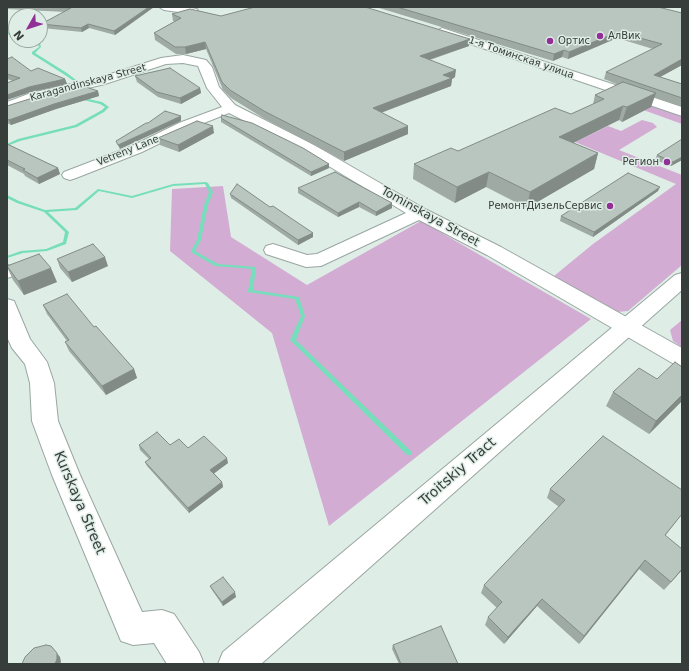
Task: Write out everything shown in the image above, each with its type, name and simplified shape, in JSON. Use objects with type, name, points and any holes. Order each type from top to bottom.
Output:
[{"type":"street","points":[[164,7],[194,11]]},
{"type":"street","name":"1-я Томинская улица","points":[[428,27],[682,112]]},
{"type":"street","name":"Karagandinskaya Street","points":[[7,107],[36,96],[101,81],[165,61],[194,61]]},
{"type":"street","name":"Tominskaya Street","points":[[194,61],[206,67],[213,88],[230,108],[309,148],[419,213],[494,251],[682,358]]},
{"type":"street","name":"Vetreny Lane","points":[[70,175],[137,149],[184,126],[230,108]]},
{"type":"street","points":[[273,250],[306,261],[321,260],[419,213]]},
{"type":"street","name":"Troitskiy Tract","points":[[235,664],[682,279]]},
{"type":"street","name":"Kurskaya Street","points":[[7,306],[14,345],[36,362],[42,383],[45,421],[133,629],[162,626],[187,664]]},
{"type":"shaded area","points":[[643,102],[682,116],[682,124],[635,107]]},
{"type":"shaded area","points":[[642,120],[653,123],[657,127],[619,150],[682,175],[682,265],[628,311],[617,312],[608,310],[554,276],[593,244],[676,184],[575,142],[608,126],[621,131]]},
{"type":"shaded area","points":[[223,186],[231,237],[307,285],[421,221],[591,319],[329,526],[272,333],[170,251],[172,189]]},
{"type":"shaded area","points":[[682,320],[682,347],[673,341],[670,330]]},
{"type":"building","points":[[32,7],[149,7],[114,31],[88,24],[81,28],[48,25],[48,20],[71,8]]},
{"type":"building","points":[[255,7],[365,7],[470,39],[420,56],[456,70],[443,75],[452,78],[373,108],[408,126],[344,152],[264,111],[230,90],[222,82],[205,42],[185,47],[175,47],[154,33],[181,18],[172,14],[190,9],[221,16]]},
{"type":"building","points":[[397,7],[658,7],[682,13],[682,59],[654,75],[682,84],[682,98],[606,72],[662,44],[618,32],[569,52],[564,50],[554,54]]},
{"type":"building","points":[[12,57],[31,71],[38,68],[65,79],[29,87],[7,95],[7,83],[20,78],[7,74],[7,59]]},
{"type":"building","points":[[170,68],[200,88],[180,98],[157,92],[135,76]]},
{"type":"building","points":[[623,82],[656,93],[627,107],[623,106],[559,137],[598,153],[530,192],[489,172],[457,187],[414,164],[451,148],[458,151],[555,108],[571,114],[604,99],[595,95]]},
{"type":"building","points":[[83,86],[98,91],[54,104],[9,120],[7,119],[7,106],[39,96]]},
{"type":"building","points":[[165,111],[181,116],[118,145],[116,141],[148,123]]},
{"type":"building","points":[[222,115],[252,123],[303,148],[329,164],[311,172],[221,118]]},
{"type":"building","points":[[197,121],[213,126],[178,145],[158,138]]},
{"type":"building","points":[[682,139],[682,157],[673,162],[657,155]]},
{"type":"building","points":[[7,144],[58,168],[37,178],[23,170],[25,169],[7,160]]},
{"type":"building","points":[[335,172],[392,203],[376,212],[359,202],[338,213],[298,188]]},
{"type":"building","name":"РемонтДизельСервис","points":[[628,173],[660,187],[594,232],[561,216]]},
{"type":"building","points":[[237,184],[270,207],[273,206],[313,233],[298,240],[230,194]]},
{"type":"building","points":[[93,244],[105,257],[68,272],[57,259]]},
{"type":"building","points":[[39,254],[51,268],[18,281],[7,266]]},
{"type":"building","points":[[67,294],[94,327],[96,326],[134,369],[102,386],[65,342],[69,340],[43,305]]},
{"type":"building","points":[[675,362],[682,367],[682,395],[656,421],[613,392],[639,368],[657,379]]},
{"type":"building","points":[[157,432],[170,445],[179,439],[188,448],[204,436],[227,458],[210,470],[222,482],[188,508],[145,462],[151,458],[139,445]]},
{"type":"building","points":[[603,436],[682,490],[682,514],[665,535],[682,549],[682,569],[671,582],[645,560],[584,636],[542,599],[508,637],[488,617],[502,602],[484,585],[565,500],[550,489]]},
{"type":"building","points":[[223,577],[235,592],[222,602],[210,586]]},
{"type":"building","points":[[441,626],[458,664],[401,664],[393,645]]},
{"type":"building","points":[[46,645],[51,646],[57,653],[55,664],[22,664],[25,657],[34,648]]},
{"type":"waterway","points":[[39,48],[33,53],[66,74],[79,84],[81,88]]},
{"type":"waterway","points":[[7,145],[19,140],[76,126],[103,111],[107,107],[101,103],[80,98]]},
{"type":"waterway","points":[[45,211],[76,209],[98,190],[132,197],[173,185],[206,183],[211,192],[206,205],[199,240],[193,251],[217,265],[254,268],[250,291],[297,298],[303,316],[293,340],[409,453]]},
{"type":"waterway","points":[[7,196],[18,202],[45,211]]},
{"type":"waterway","points":[[7,257],[23,252],[47,250],[65,243],[67,232],[45,211]]},
{"type":"place","name":"АлВик","points":[[600,36]]},
{"type":"place","name":"Ортис","points":[[550,41]]},
{"type":"place","name":"Регион","points":[[667,162]]},
{"type":"place","name":"РемонтДизельСервис","points":[[610,206]]}]
